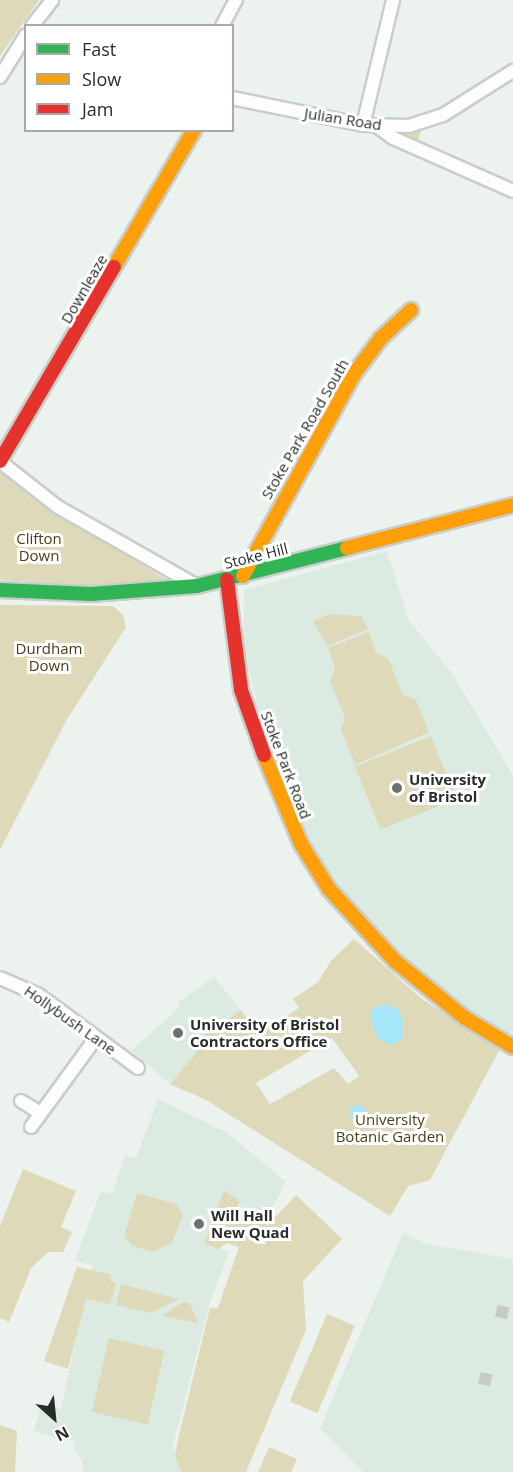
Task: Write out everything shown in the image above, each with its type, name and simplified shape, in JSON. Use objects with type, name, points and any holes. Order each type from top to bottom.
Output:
[{"type":"street","points":[[34,24],[52,0]]},
{"type":"street","points":[[223,24],[236,0]]},
{"type":"street","points":[[363,125],[393,0]]},
{"type":"street","points":[[0,77],[24,37]]},
{"type":"street","points":[[12,55],[24,57]]},
{"type":"street","name":"Julian Road","points":[[234,98],[378,127],[429,121],[513,71]]},
{"type":"street","points":[[378,127],[410,146],[513,191]]},
{"type":"street","name":"Downleaze","points":[[193,132],[1,462],[58,507],[197,586]]},
{"type":"street","name":"Stoke Park Road South","points":[[243,576],[354,374],[381,338],[411,310]]},
{"type":"street","name":"Stoke Hill","points":[[0,590],[91,594],[197,586],[243,576],[397,532],[513,505]]},
{"type":"street","name":"Stoke Park Road","points":[[227,580],[241,690],[278,797],[301,844],[329,889],[395,962],[465,1018],[513,1047]]},
{"type":"street","name":"Hollybush Lane","points":[[0,978],[25,986],[138,1068]]},
{"type":"street","points":[[31,1127],[96,1038]]},
{"type":"street","points":[[21,1101],[40,1113]]},
{"type":"shaded area","name":"University of Bristol","points":[[387,551],[409,621],[454,676],[513,776],[513,1037],[449,1001],[408,966],[331,878],[285,799],[270,758],[243,646],[244,590]]},
{"type":"shaded area","name":"University of Bristol Contractors Office","points":[[214,977],[241,1010],[203,1036],[207,1041],[170,1084],[131,1050],[173,1014],[179,1007],[178,1002]]},
{"type":"shaded area","points":[[158,1099],[226,1132],[286,1182],[264,1223],[237,1210],[224,1190],[204,1244],[229,1252],[210,1303],[172,1449],[190,1453],[185,1472],[88,1472],[83,1471],[82,1459],[74,1450],[75,1442],[34,1432],[41,1404],[61,1409],[92,1265],[75,1260],[101,1191],[112,1194],[125,1155],[136,1158]]},
{"type":"shaded area","points":[[403,1233],[427,1244],[513,1259],[513,1472],[363,1472],[320,1428]]},
{"type":"green space","points":[[0,0],[39,0],[0,56]]},
{"type":"green space","points":[[421,130],[417,145],[395,135]]},
{"type":"green space","name":"Clifton Down","points":[[0,469],[67,520],[167,580],[101,586],[0,580]]},
{"type":"green space","name":"Durdham Down","points":[[0,605],[113,606],[123,615],[126,627],[66,721],[0,850]]},
{"type":"green space","points":[[329,614],[361,616],[368,629],[327,646],[313,621]]},
{"type":"green space","points":[[369,632],[376,653],[388,658],[403,695],[416,700],[429,732],[355,765],[341,730],[345,718],[330,681],[335,669],[328,648]]},
{"type":"green space","points":[[431,736],[456,799],[380,830],[355,767]]},
{"type":"green space","name":"University Botanic Garden","points":[[354,939],[422,999],[500,1049],[430,1180],[408,1186],[390,1216],[206,1100],[170,1084],[206,1041],[203,1036],[241,1010],[259,1034],[299,1008],[293,999],[318,982],[331,961]],"holes":[[[332,1038],[359,1076],[348,1084],[334,1068],[270,1104],[256,1083]]]},
{"type":"green space","points":[[23,1169],[76,1191],[61,1227],[72,1232],[63,1252],[48,1252],[31,1268],[9,1322],[0,1318],[0,1226]]},
{"type":"green space","points":[[224,1190],[239,1201],[237,1210],[268,1225],[296,1195],[342,1239],[303,1281],[306,1330],[246,1472],[181,1472],[175,1456],[210,1308],[218,1308],[239,1247],[227,1243],[219,1249],[204,1244]]},
{"type":"green space","points":[[137,1193],[176,1204],[183,1215],[172,1242],[153,1252],[132,1246],[124,1236]]},
{"type":"green space","points":[[77,1267],[110,1274],[111,1281],[116,1284],[110,1304],[86,1299],[68,1369],[44,1361]]},
{"type":"green space","points":[[121,1284],[179,1299],[151,1313],[116,1305]]},
{"type":"green space","points":[[183,1302],[190,1303],[198,1323],[162,1316]]},
{"type":"green space","points":[[327,1314],[355,1326],[317,1413],[290,1401]]},
{"type":"green space","points":[[109,1338],[165,1351],[147,1425],[92,1412]]},
{"type":"green space","points":[[0,1425],[17,1431],[15,1472],[0,1472]]},
{"type":"green space","points":[[269,1447],[297,1459],[291,1472],[258,1472]]},
{"type":"water","points":[[386,1004],[398,1009],[403,1021],[402,1040],[389,1045],[377,1037],[370,1016],[373,1009]]},
{"type":"water","points":[[358,1105],[364,1107],[366,1113],[364,1119],[358,1121],[352,1119],[350,1113],[352,1107]]},
{"type":"tunnel","points":[[501,1318],[504,1304]]},
{"type":"tunnel","points":[[484,1385],[488,1368]]},
{"type":"traffic: fast","points":[[0,590],[91,594],[197,586],[347,548]]},
{"type":"traffic: slow","points":[[114,267],[193,132]]},
{"type":"traffic: slow","points":[[243,576],[354,374],[381,338],[411,310]]},
{"type":"traffic: slow","points":[[347,548],[513,505]]},
{"type":"traffic: slow","points":[[264,755],[301,844],[329,889],[395,961],[465,1018],[513,1047]]},
{"type":"traffic: jam","points":[[0,461],[114,267]]},
{"type":"traffic: jam","points":[[227,580],[241,690],[264,755]]},
{"type":"place","name":"University of Bristol","points":[[397,788]]},
{"type":"place","name":"University of Bristol Contractors Office","points":[[178,1033]]},
{"type":"place","name":"Will Hall New Quad","points":[[199,1224]]}]
